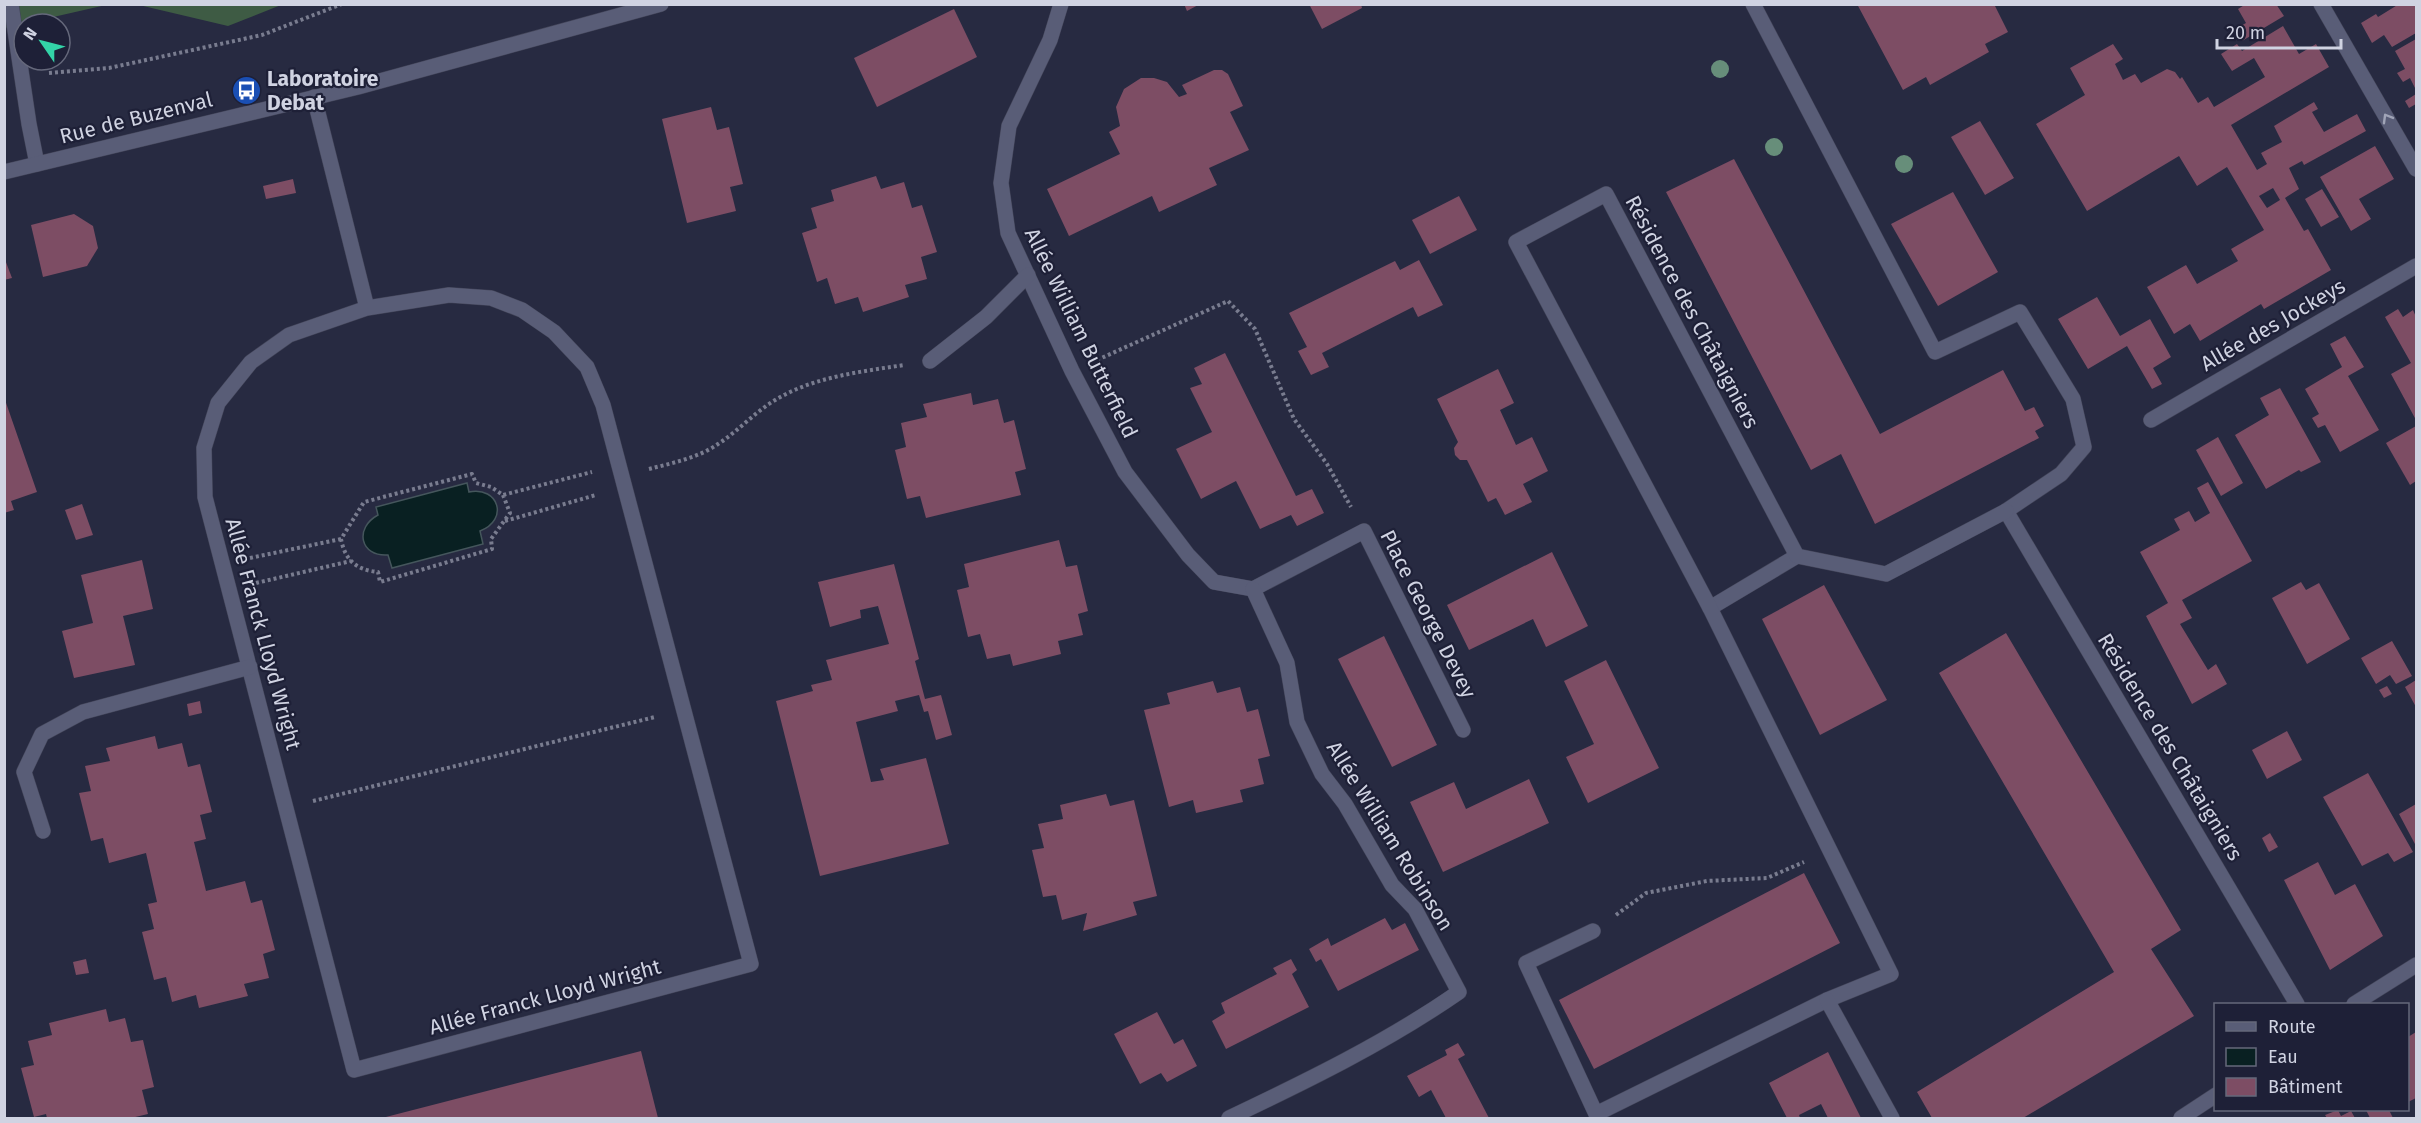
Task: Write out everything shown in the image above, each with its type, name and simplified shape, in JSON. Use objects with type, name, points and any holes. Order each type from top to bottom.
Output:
[{"type":"street","points":[[12,4],[37,164]]},
{"type":"street","name":"Rue de Buzenval","points":[[4,172],[314,97],[661,4]]},
{"type":"street","name":"Allée William Butterfield","points":[[1061,4],[1050,39],[1009,126],[1001,183],[1008,233],[1072,371],[1125,472],[1188,555],[1214,582],[1254,589]]},
{"type":"street","points":[[1710,608],[1797,556],[1886,574],[2006,511],[2061,474],[2084,447],[2073,399],[2020,312],[1935,352],[1753,4]]},
{"type":"street","points":[[2321,4],[2416,169]]},
{"type":"street","points":[[314,97],[367,308]]},
{"type":"street","name":"Résidence des Châtaigniers","points":[[1593,931],[1526,963],[1596,1114],[1827,1000],[1891,974],[1710,608],[1516,242],[1606,194],[1797,556]]},
{"type":"street","name":"Allée des Jockeys","points":[[2151,420],[2416,266]]},
{"type":"street","points":[[930,361],[986,317],[1028,275]]},
{"type":"street","name":"Allée Franck Lloyd Wright","points":[[449,294],[491,298],[522,310],[554,332],[587,367],[603,405],[751,964],[354,1070],[205,497],[204,448],[218,403],[251,362],[290,335],[367,308],[449,294]]},
{"type":"street","name":"Résidence des Châtaigniers","points":[[2006,511],[2296,1003]]},
{"type":"street","name":"Place George Devey","points":[[1254,589],[1364,531],[1463,730]]},
{"type":"street","name":"Allée William Robinson","points":[[1229,1119],[1426,1015],[1459,992],[1416,909],[1392,885],[1345,804],[1322,774],[1297,722],[1287,663],[1254,589]]},
{"type":"street","points":[[43,831],[24,772],[42,734],[83,711],[250,668]]},
{"type":"street","points":[[2357,1003],[2416,965]]},
{"type":"street","points":[[1827,1000],[1892,1119]]},
{"type":"street","points":[[2181,1119],[2214,1096]]},
{"type":"path","points":[[23,76],[109,68],[262,35],[342,4]]},
{"type":"path","points":[[1072,371],[1228,301],[1255,329],[1294,419],[1327,464],[1364,531]]},
{"type":"path","points":[[503,495],[622,476],[682,460],[716,446],[773,401],[822,380],[868,370],[930,361]]},
{"type":"path","points":[[472,474],[476,483],[491,487],[503,495],[510,513],[491,539],[492,549],[380,582],[378,572],[363,571],[343,553],[341,539],[364,502],[472,474]]},
{"type":"path","points":[[504,521],[622,476]]},
{"type":"path","points":[[223,564],[341,539]]},
{"type":"path","points":[[229,590],[351,561]]},
{"type":"path","points":[[286,807],[684,710]]},
{"type":"path","points":[[1593,931],[1646,893],[1707,881],[1767,878],[1830,850]]},
{"type":"green space","points":[[5,4],[106,5],[72,13],[12,12],[12,26],[5,28]]},
{"type":"green space","points":[[139,5],[281,5],[228,26]]},
{"type":"water","points":[[467,483],[469,492],[487,494],[497,505],[495,519],[480,531],[483,544],[392,568],[388,555],[379,554],[366,547],[363,534],[370,521],[378,515],[376,507]]},
{"type":"building","points":[[1184,4],[1200,4],[1187,11]]},
{"type":"building","points":[[1309,4],[1361,4],[1362,8],[1322,29]]},
{"type":"building","points":[[1857,4],[1994,4],[2008,32],[1985,44],[1989,52],[1930,85],[1926,77],[1903,90]]},
{"type":"building","points":[[2246,4],[2276,4],[2284,16],[2242,41],[2235,29],[2246,23],[2238,9]]},
{"type":"building","points":[[2399,4],[2416,4],[2416,33],[2392,47],[2384,35],[2372,43],[2361,23],[2376,14],[2378,17]]},
{"type":"building","points":[[954,9],[977,57],[877,107],[854,58]]},
{"type":"building","points":[[2283,26],[2299,54],[2316,44],[2329,67],[2231,125],[2257,170],[2267,164],[2261,153],[2282,142],[2274,126],[2314,102],[2318,109],[2312,112],[2324,132],[2357,114],[2366,131],[2304,165],[2302,161],[2289,168],[2299,189],[2285,198],[2304,231],[2308,229],[2331,270],[2264,309],[2261,304],[2200,341],[2190,324],[2174,334],[2147,287],[2186,265],[2197,284],[2238,261],[2231,249],[2264,230],[2227,167],[2197,186],[2179,156],[2087,211],[2036,124],[2085,95],[2070,68],[2113,44],[2123,59],[2115,64],[2123,80],[2135,74],[2141,83],[2167,69],[2175,72],[2180,79],[2182,77],[2198,103],[2208,97],[2214,107],[2265,77],[2254,58],[2232,71],[2221,54],[2237,44],[2242,51]],"holes":[[[2273,188],[2280,200],[2267,208],[2259,196]]]},
{"type":"building","points":[[2416,39],[2416,90],[2410,78],[2403,82],[2397,73],[2405,69],[2395,51]]},
{"type":"building","points":[[1214,70],[1222,70],[1228,74],[1243,106],[1230,112],[1249,150],[1209,168],[1217,185],[1159,212],[1152,196],[1069,236],[1047,189],[1120,154],[1109,132],[1120,126],[1116,107],[1124,89],[1141,78],[1154,78],[1167,82],[1179,97],[1187,94],[1182,85]]},
{"type":"building","points":[[2416,94],[2416,104],[2409,108],[2405,101]]},
{"type":"building","points":[[711,107],[717,130],[729,127],[743,184],[730,187],[736,211],[687,223],[662,119]]},
{"type":"building","points":[[1980,121],[2014,178],[1985,195],[1951,137]]},
{"type":"building","points":[[2375,146],[2394,179],[2359,199],[2371,219],[2351,231],[2320,177]]},
{"type":"building","points":[[1734,159],[1880,434],[2003,370],[2025,411],[2034,407],[2044,426],[2035,431],[2039,438],[1875,524],[1841,454],[1811,470],[1666,192]]},
{"type":"building","points":[[876,176],[881,189],[904,182],[912,208],[922,205],[937,252],[921,257],[927,279],[905,285],[909,297],[863,312],[858,297],[835,304],[827,278],[817,282],[802,233],[817,228],[811,208],[834,201],[831,190]]},
{"type":"building","points":[[293,179],[296,193],[266,199],[263,186]]},
{"type":"building","points":[[2322,189],[2339,217],[2321,227],[2305,199]]},
{"type":"building","points":[[1953,192],[1998,272],[1938,306],[1891,224]]},
{"type":"building","points":[[1459,196],[1477,230],[1430,254],[1412,220]]},
{"type":"building","points":[[74,214],[93,226],[98,248],[87,266],[43,277],[31,225]]},
{"type":"building","points":[[4,257],[12,278],[4,280]]},
{"type":"building","points":[[1419,260],[1443,305],[1418,317],[1413,307],[1322,353],[1329,367],[1311,375],[1298,351],[1307,347],[1289,313],[1395,261],[1400,270]]},
{"type":"building","points":[[2097,297],[2120,336],[2150,319],[2171,357],[2153,368],[2162,384],[2152,389],[2127,346],[2088,369],[2058,319]]},
{"type":"building","points":[[2398,309],[2403,317],[2413,310],[2416,317],[2416,420],[2391,374],[2411,363],[2385,317]]},
{"type":"building","points":[[2345,336],[2364,367],[2348,376],[2379,430],[2340,452],[2325,425],[2318,428],[2312,418],[2319,414],[2305,389],[2342,367],[2330,344]]},
{"type":"building","points":[[1225,353],[1296,496],[1312,489],[1324,513],[1297,526],[1291,515],[1260,529],[1236,481],[1201,499],[1176,449],[1212,432],[1190,388],[1202,384],[1194,368]]},
{"type":"building","points":[[1498,369],[1514,403],[1500,410],[1516,445],[1532,437],[1548,471],[1523,484],[1532,502],[1505,515],[1496,498],[1488,502],[1467,460],[1460,460],[1455,455],[1454,448],[1458,442],[1437,399]]},
{"type":"building","points":[[2280,388],[2321,462],[2301,472],[2299,470],[2266,489],[2235,435],[2269,415],[2260,398]]},
{"type":"building","points":[[971,393],[973,405],[998,399],[1004,423],[1014,420],[1026,469],[1015,472],[1021,495],[926,518],[920,496],[907,499],[895,450],[906,447],[901,423],[927,417],[923,404]]},
{"type":"building","points":[[4,397],[37,492],[11,501],[14,510],[4,513]]},
{"type":"building","points":[[2416,426],[2416,481],[2410,485],[2386,443]]},
{"type":"building","points":[[2218,437],[2243,483],[2221,496],[2196,450]]},
{"type":"building","points":[[2208,482],[2252,561],[2182,600],[2192,618],[2180,624],[2208,670],[2216,664],[2227,684],[2192,704],[2146,616],[2168,603],[2140,552],[2180,530],[2174,519],[2189,511],[2195,522],[2210,513],[2197,488]]},
{"type":"building","points":[[82,504],[93,535],[76,540],[65,510]]},
{"type":"building","points":[[1059,540],[1066,567],[1077,565],[1088,611],[1078,614],[1083,635],[1058,641],[1061,654],[1013,666],[1010,654],[987,659],[980,634],[968,637],[957,590],[969,587],[964,564]]},
{"type":"building","points":[[1552,552],[1588,626],[1546,647],[1533,619],[1469,650],[1447,605]]},
{"type":"building","points":[[142,560],[153,609],[123,616],[135,665],[74,678],[62,631],[93,623],[81,575]]},
{"type":"building","points":[[894,564],[919,659],[915,661],[925,699],[941,695],[952,735],[936,740],[928,711],[924,712],[919,695],[895,701],[898,711],[856,722],[871,782],[884,780],[880,769],[926,758],[949,844],[820,876],[776,701],[813,691],[811,685],[832,680],[826,660],[889,644],[878,606],[860,610],[861,618],[830,627],[818,582]]},
{"type":"building","points":[[2301,582],[2306,590],[2319,583],[2350,639],[2307,664],[2272,598]]},
{"type":"building","points":[[1824,585],[1887,700],[1820,735],[1762,619]]},
{"type":"building","points":[[2006,633],[2181,930],[2151,949],[2194,1016],[2023,1118],[1932,1118],[1917,1092],[2114,972],[1939,673]]},
{"type":"building","points":[[1384,636],[1437,745],[1392,767],[1338,659]]},
{"type":"building","points":[[2392,641],[2412,676],[2396,684],[2390,675],[2376,684],[2361,658]]},
{"type":"building","points":[[1606,660],[1659,768],[1588,803],[1566,757],[1594,744],[1564,681]]},
{"type":"building","points":[[2416,680],[2416,707],[2405,687]]},
{"type":"building","points":[[1213,681],[1217,693],[1240,687],[1247,712],[1258,709],[1270,756],[1258,759],[1264,784],[1240,790],[1243,802],[1196,813],[1193,800],[1169,807],[1144,710],[1170,704],[1167,693]]},
{"type":"building","points":[[2387,686],[2392,694],[2384,698],[2379,690]]},
{"type":"building","points":[[200,701],[202,713],[189,716],[187,704]]},
{"type":"building","points":[[2287,731],[2302,760],[2267,779],[2252,750]]},
{"type":"building","points":[[155,736],[158,749],[182,743],[188,767],[200,764],[212,812],[200,815],[206,839],[194,842],[206,891],[245,881],[251,903],[262,900],[275,950],[263,954],[269,978],[244,984],[248,996],[199,1008],[196,995],[172,1002],[166,977],[154,980],[142,932],[154,929],[148,904],[157,902],[146,853],[109,863],[103,838],[91,841],[79,793],[91,791],[85,766],[110,761],[106,748]]},
{"type":"building","points":[[2368,773],[2413,852],[2394,862],[2388,853],[2362,866],[2323,797]]},
{"type":"building","points":[[1529,779],[1549,823],[1443,872],[1410,802],[1454,782],[1466,809]]},
{"type":"building","points":[[1106,794],[1110,806],[1134,800],[1157,896],[1133,902],[1137,915],[1083,931],[1087,913],[1062,920],[1056,895],[1043,897],[1032,850],[1044,848],[1038,824],[1063,819],[1060,805]]},
{"type":"building","points":[[2416,804],[2416,846],[2399,814]]},
{"type":"building","points":[[2270,833],[2278,847],[2269,852],[2262,838]]},
{"type":"building","points":[[2318,862],[2335,895],[2355,884],[2383,936],[2330,970],[2284,880]]},
{"type":"building","points":[[1804,873],[1840,943],[1594,1069],[1559,1000]]},
{"type":"building","points":[[1385,918],[1392,930],[1405,923],[1419,950],[1338,991],[1321,959],[1316,962],[1309,949],[1328,938],[1331,946]]},
{"type":"building","points":[[86,959],[89,973],[76,975],[73,962]]},
{"type":"building","points":[[1291,959],[1297,970],[1292,974],[1309,1007],[1226,1049],[1212,1021],[1225,1013],[1221,1003],[1277,974],[1273,968]]},
{"type":"building","points":[[106,1009],[109,1022],[125,1018],[131,1042],[143,1040],[154,1087],[142,1090],[148,1114],[131,1118],[47,1118],[46,1114],[34,1117],[21,1068],[34,1065],[28,1041],[52,1035],[49,1023]]},
{"type":"building","points":[[1157,1012],[1174,1044],[1183,1039],[1197,1066],[1167,1082],[1161,1073],[1140,1084],[1114,1034]]},
{"type":"building","points":[[2416,1032],[2416,1098],[2409,1102],[2409,1036]]},
{"type":"building","points":[[1458,1043],[1465,1055],[1458,1059],[1489,1118],[1446,1118],[1431,1090],[1419,1097],[1407,1076],[1447,1055],[1445,1050]]},
{"type":"building","points":[[641,1051],[658,1118],[382,1118]]},
{"type":"building","points":[[1828,1052],[1861,1118],[1828,1118],[1821,1104],[1799,1115],[1800,1118],[1787,1118],[1769,1083]]},
{"type":"building","points":[[2338,1111],[2341,1116],[2351,1111],[2355,1118],[2327,1118],[2325,1115]]},
{"type":"building","points":[[2366,1111],[2390,1111],[2393,1118],[2370,1118]]},
{"type":"place","name":"Laboratoire Debat","points":[[246,91]]}]
